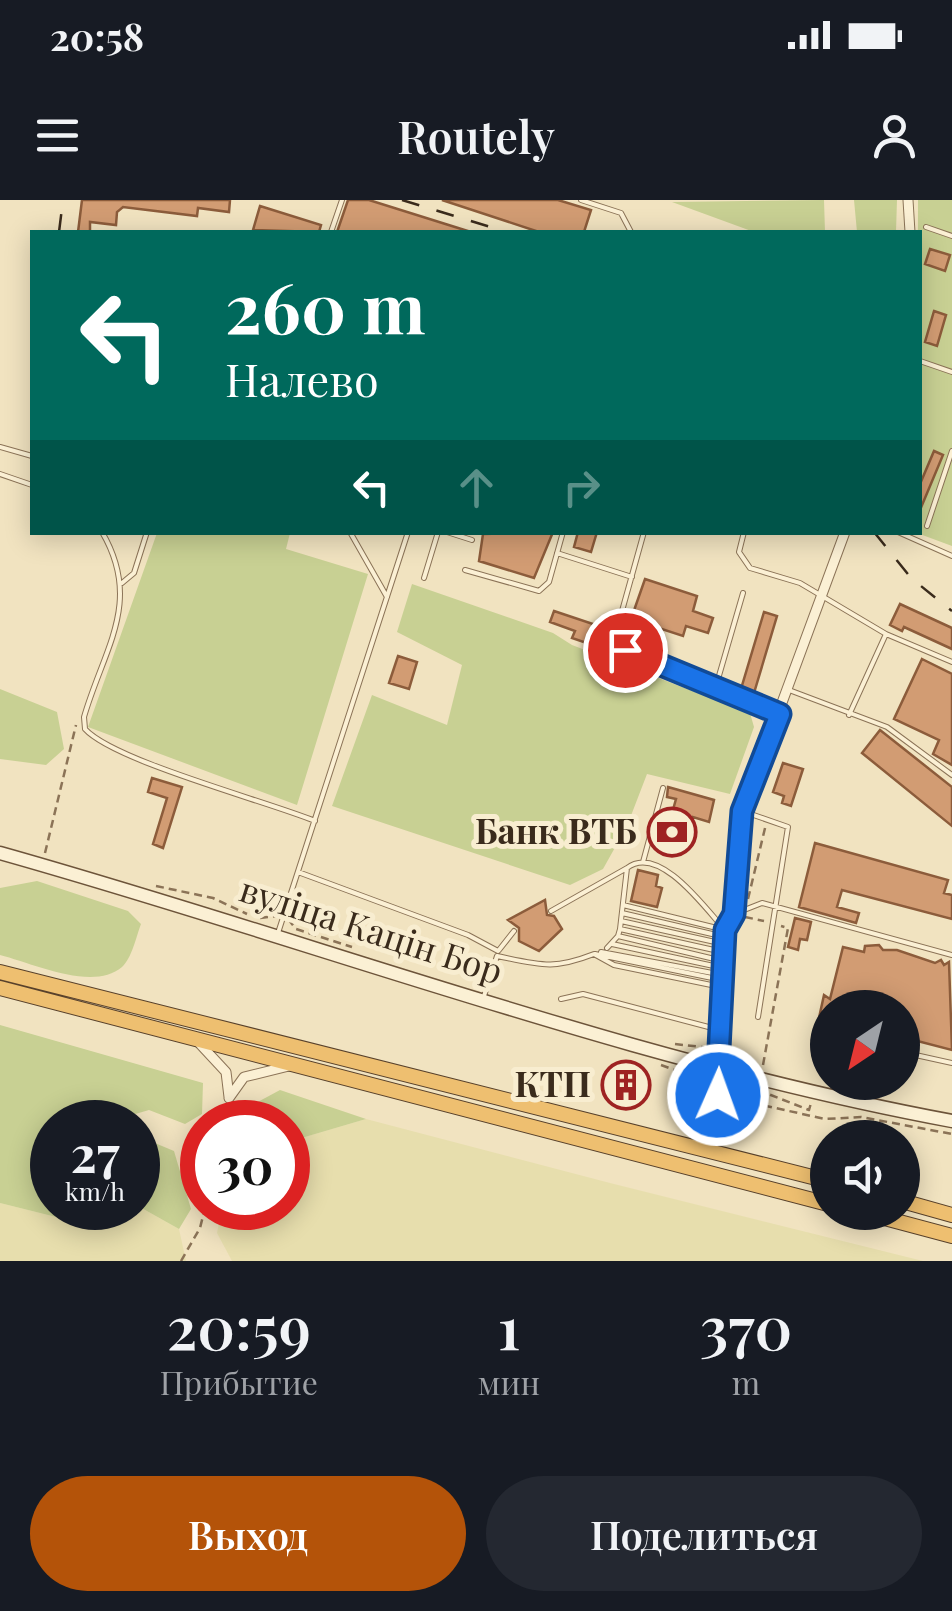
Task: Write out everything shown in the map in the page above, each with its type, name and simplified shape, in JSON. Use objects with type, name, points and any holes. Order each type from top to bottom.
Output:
[{"type":"highway","points":[[0,972],[810,1177]]},
{"type":"highway","points":[[0,988],[810,1199]]},
{"type":"highway","points":[[920,1207],[952,1215]]},
{"type":"highway","points":[[920,1227],[952,1236]]},
{"type":"main road","name":"вуліца Кацін Бор","points":[[0,853],[278,933],[722,1072],[952,1121]]},
{"type":"street","points":[[908,200],[910,230]]},
{"type":"street","points":[[706,1149],[722,1072],[719,1048],[723,1031],[723,959],[734,914],[742,811],[824,598],[844,535]]},
{"type":"street","points":[[189,1037],[220,1062],[226,1072],[229,1098]]},
{"type":"street","points":[[229,1098],[244,1077],[297,1065]]},
{"type":"lane","points":[[332,230],[342,200]]},
{"type":"lane","points":[[581,200],[621,213],[630,230]]},
{"type":"lane","points":[[926,227],[952,236]]},
{"type":"lane","points":[[922,361],[952,372]]},
{"type":"lane","points":[[0,447],[30,455]]},
{"type":"lane","points":[[927,526],[952,451]]},
{"type":"lane","points":[[0,474],[30,484]]},
{"type":"lane","points":[[104,535],[119,564],[122,583],[116,623],[84,717],[86,728],[105,744],[315,821]]},
{"type":"lane","points":[[122,583],[134,573],[146,535]]},
{"type":"lane","points":[[352,535],[387,597]]},
{"type":"lane","points":[[278,933],[407,535]]},
{"type":"lane","points":[[424,578],[437,535]]},
{"type":"lane","points":[[456,535],[472,540]]},
{"type":"lane","points":[[465,570],[539,591],[549,582],[562,535]]},
{"type":"lane","points":[[643,535],[616,644],[780,714]]},
{"type":"lane","points":[[743,535],[739,552],[742,562],[800,583],[886,634],[952,662]]},
{"type":"lane","points":[[905,535],[952,556]]},
{"type":"lane","points":[[557,553],[632,577]]},
{"type":"lane","points":[[716,686],[743,593]]},
{"type":"lane","points":[[848,715],[886,634]]},
{"type":"lane","points":[[789,690],[887,727],[952,774]]},
{"type":"lane","points":[[643,862],[664,788]]},
{"type":"lane","points":[[742,811],[788,827],[758,1017]]},
{"type":"lane","points":[[551,911],[643,862],[662,868],[683,882],[723,959]]},
{"type":"lane","points":[[297,872],[468,934],[481,946],[498,953],[552,966],[569,966],[600,952],[618,936],[627,868]]},
{"type":"lane","points":[[734,914],[762,903],[952,955]]},
{"type":"lane","points":[[623,905],[723,959]]},
{"type":"lane","points":[[621,917],[723,959]]},
{"type":"lane","points":[[620,928],[723,959]]},
{"type":"lane","points":[[482,998],[498,953],[514,931]]},
{"type":"lane","points":[[618,936],[723,959]]},
{"type":"lane","points":[[612,944],[723,959]]},
{"type":"lane","points":[[600,952],[614,966],[723,959]]},
{"type":"lane","points":[[600,952],[723,959]]},
{"type":"lane","points":[[561,999],[583,994],[723,1031]]},
{"type":"lane","points":[[920,1056],[952,1063]]},
{"type":"path","points":[[30,852],[45,856],[75,726],[84,717]]},
{"type":"path","points":[[762,1070],[788,928],[746,920],[745,908],[766,822]]},
{"type":"path","points":[[148,885],[212,898],[254,918],[282,917],[296,929],[353,948]]},
{"type":"path","points":[[672,1045],[719,1048]]},
{"type":"path","points":[[180,1261],[199,1230]]},
{"type":"shaded area","points":[[366,1119],[923,1261],[232,1261],[218,1230],[310,1230],[310,1136]]},
{"type":"shaded area","points":[[0,1203],[30,1210],[30,1230],[160,1230],[160,1218],[179,1229],[186,1261],[0,1261]]},
{"type":"green space","points":[[824,200],[825,230],[749,230],[672,202]]},
{"type":"green space","points":[[854,200],[897,200],[896,230],[857,230]]},
{"type":"green space","points":[[918,200],[952,200],[952,546],[922,535],[922,230],[918,230]]},
{"type":"green space","points":[[156,535],[290,535],[286,549],[368,574],[297,805],[88,727]]},
{"type":"green space","points":[[412,584],[553,633],[572,645],[750,713],[754,727],[730,794],[647,774],[627,826],[603,869],[570,885],[332,806],[372,695],[447,725],[462,665],[397,632]]},
{"type":"green space","points":[[0,689],[57,712],[64,749],[46,765],[0,759]]},
{"type":"green space","points":[[37,881],[128,911],[141,924],[122,967],[110,974],[79,976],[0,955],[0,888]]},
{"type":"green space","points":[[0,1025],[203,1083],[202,1100],[180,1100],[180,1122],[160,1114],[160,1100],[30,1100],[30,1210],[0,1203]]},
{"type":"green space","points":[[280,1090],[310,1100],[261,1100]]},
{"type":"green space","points":[[310,1100],[366,1119],[310,1136]]},
{"type":"green space","points":[[160,1145],[174,1151],[180,1171],[179,1229],[160,1218]]},
{"type":"building","points":[[82,200],[230,200],[229,212],[198,208],[197,216],[123,207],[117,212],[116,225],[90,222],[90,230],[78,230]]},
{"type":"building","points":[[348,200],[369,200],[465,230],[338,230]]},
{"type":"building","points":[[442,200],[558,200],[591,210],[585,230],[533,230]]},
{"type":"building","points":[[260,206],[321,225],[320,230],[253,230]]},
{"type":"building","points":[[930,249],[950,255],[945,271],[925,264]]},
{"type":"building","points":[[934,311],[946,315],[937,346],[925,342]]},
{"type":"building","points":[[934,451],[943,455],[922,505],[922,479]]},
{"type":"building","points":[[483,535],[552,535],[534,578],[479,561]]},
{"type":"building","points":[[577,535],[596,535],[591,552],[574,547]]},
{"type":"building","points":[[645,579],[697,596],[693,611],[713,618],[708,633],[686,626],[683,636],[631,619]]},
{"type":"building","points":[[900,604],[952,628],[952,649],[904,627],[902,631],[890,625]]},
{"type":"building","points":[[554,611],[605,628],[598,647],[572,638],[575,631],[550,622]]},
{"type":"building","points":[[764,612],[777,616],[754,693],[741,689]]},
{"type":"building","points":[[398,656],[417,662],[409,689],[389,683]]},
{"type":"building","points":[[922,659],[952,674],[952,765],[933,754],[939,740],[894,719]]},
{"type":"building","points":[[880,730],[952,787],[952,826],[862,753]]},
{"type":"building","points":[[783,763],[803,769],[791,806],[782,803],[784,796],[773,792]]},
{"type":"building","points":[[152,778],[182,787],[163,848],[153,844],[167,798],[148,792]]},
{"type":"building","points":[[668,787],[714,800],[709,822],[693,817],[686,841],[666,835],[676,799],[667,797]]},
{"type":"building","points":[[815,843],[948,880],[944,893],[952,895],[952,919],[842,890],[837,907],[859,913],[856,923],[799,907]]},
{"type":"building","points":[[638,870],[658,875],[656,886],[662,888],[657,907],[631,901]]},
{"type":"building","points":[[545,900],[547,915],[554,916],[562,929],[539,951],[519,941],[519,928],[508,920]]},
{"type":"building","points":[[795,918],[811,922],[807,940],[800,939],[798,950],[788,947]]},
{"type":"building","points":[[879,945],[883,950],[897,950],[935,963],[941,960],[944,965],[949,962],[952,1050],[920,1042],[920,990],[832,990],[843,947],[864,952],[865,946]]},
{"type":"railway","points":[[59,230],[63,200]]},
{"type":"railway","points":[[402,200],[500,230]]},
{"type":"railway","points":[[876,535],[911,578],[952,611]]},
{"type":"place","name":"Банк ВТБ","points":[[672,832]]},
{"type":"place","name":"КТП","points":[[626,1085]]},
{"type":"route","points":[[625,650],[780,714],[742,811],[734,914],[725,930],[723,1031],[719,1048],[722,1072],[718,1095]]}]
